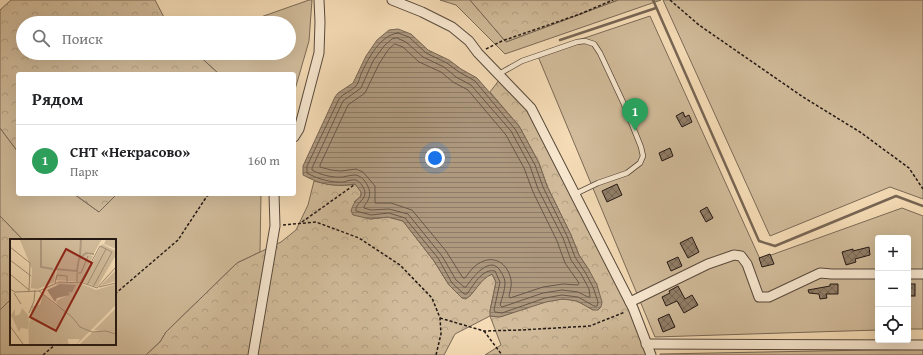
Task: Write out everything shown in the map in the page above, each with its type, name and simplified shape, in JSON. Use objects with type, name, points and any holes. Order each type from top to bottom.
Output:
[{"type":"street","points":[[296,133],[299,128],[319,53],[319,0]]},
{"type":"street","points":[[392,0],[422,12],[452,27],[469,42],[531,108],[632,305],[651,355]]},
{"type":"street","points":[[252,355],[275,226],[274,196]]},
{"type":"street","points":[[632,305],[708,264],[734,255],[741,256],[747,264],[759,297],[769,297],[820,273],[875,274]]},
{"type":"street","points":[[911,274],[923,274]]},
{"type":"street","points":[[646,344],[923,345]]},
{"type":"lane","points":[[499,74],[522,61],[577,42],[585,41],[594,44],[600,53],[641,147],[643,156],[636,168],[575,194]]},
{"type":"path","points":[[478,53],[502,41],[580,14],[613,0]]},
{"type":"path","points":[[670,0],[699,26],[803,97],[860,132],[909,168],[923,189]]},
{"type":"path","points":[[300,224],[354,185]]},
{"type":"path","points":[[116,293],[178,240],[207,196]]},
{"type":"path","points":[[275,226],[316,222],[359,238],[400,265],[432,298],[440,318],[441,334],[436,355]]},
{"type":"path","points":[[440,318],[484,331],[590,326],[632,305]]},
{"type":"path","points":[[484,331],[502,355]]},
{"type":"path","points":[[43,355],[55,345]]},
{"type":"green space","points":[[11,0],[155,0],[163,16],[16,16],[16,60],[204,60],[217,72],[16,72],[16,149],[0,128],[0,10]]},
{"type":"green space","points":[[312,0],[309,41],[296,86],[296,72],[217,72],[204,60],[296,60],[296,16],[264,16]]},
{"type":"green space","points":[[440,0],[470,0],[506,42],[618,0],[661,0],[505,54],[456,5]]},
{"type":"green space","points":[[470,0],[618,0],[506,42]]},
{"type":"green space","points":[[663,0],[923,0],[923,199],[890,187],[770,236]]},
{"type":"green space","points":[[650,16],[760,259],[902,208],[923,216],[923,329],[911,329],[911,235],[875,235],[875,330],[655,337],[537,54]]},
{"type":"green space","points":[[503,75],[536,118],[625,300],[647,355],[485,355],[501,345],[490,316],[455,334],[444,355],[146,355],[160,342],[166,332],[237,263],[281,242],[296,230],[308,205],[314,181],[335,185],[355,184],[361,191],[361,196],[354,202],[370,219],[388,217],[403,221],[434,261],[449,285],[469,297],[484,278],[492,274],[496,282],[490,311],[491,316],[503,316],[540,303],[559,299],[576,301],[593,310],[589,270],[579,255],[547,186],[539,163],[519,126],[490,92]]},
{"type":"green space","points":[[0,128],[16,149],[16,196],[77,196],[99,212],[115,196],[261,196],[260,252],[237,263],[166,332],[160,342],[146,355],[0,355],[0,310],[10,300],[10,345],[116,345],[116,239],[22,239],[0,216]]},
{"type":"green space","points":[[77,196],[115,196],[99,212]]},
{"type":"green space","points":[[0,216],[22,239],[10,239],[10,300],[0,310]]},
{"type":"green space","points":[[923,349],[923,355],[660,355],[660,354]]},
{"type":"water","points":[[398,29],[411,34],[428,50],[449,60],[477,78],[519,126],[539,163],[547,186],[579,255],[597,285],[602,302],[601,307],[598,310],[593,310],[577,301],[563,299],[546,302],[499,317],[490,316],[496,282],[492,274],[487,277],[466,299],[462,298],[449,285],[434,261],[403,221],[388,217],[370,219],[353,215],[351,211],[353,206],[361,196],[361,192],[355,184],[341,185],[322,183],[303,175],[303,166],[335,97],[338,93],[353,83],[366,56],[377,40],[389,30]]},
{"type":"building","points":[[683,112],[685,117],[689,115],[692,122],[682,127],[676,116]]},
{"type":"building","points":[[670,148],[673,156],[662,161],[659,153]]},
{"type":"building","points":[[617,184],[622,195],[607,202],[602,191]]},
{"type":"building","points":[[707,207],[713,218],[706,222],[700,211]]},
{"type":"building","points":[[692,237],[699,252],[688,258],[680,243]]},
{"type":"building","points":[[869,247],[870,255],[855,259],[856,262],[846,265],[842,252]]},
{"type":"building","points":[[770,254],[774,264],[762,267],[759,258]]},
{"type":"building","points":[[678,257],[682,266],[671,271],[667,262]]},
{"type":"building","points":[[830,284],[838,284],[838,294],[826,294],[827,298],[820,299],[819,294],[809,293],[808,290],[830,286]]},
{"type":"building","points":[[911,284],[915,284],[915,296],[911,296]]},
{"type":"building","points":[[678,286],[685,299],[692,295],[698,305],[684,313],[677,301],[666,306],[662,297],[670,293],[669,291]]},
{"type":"building","points":[[669,314],[675,327],[663,332],[658,319]]},
{"type":"waterway","points":[[653,0],[759,241],[775,246],[896,196],[923,206]]},
{"type":"waterway","points":[[560,40],[656,8]]},
{"type":"place","name":"СНТ «Некрасово»","points":[[635,131]]}]
